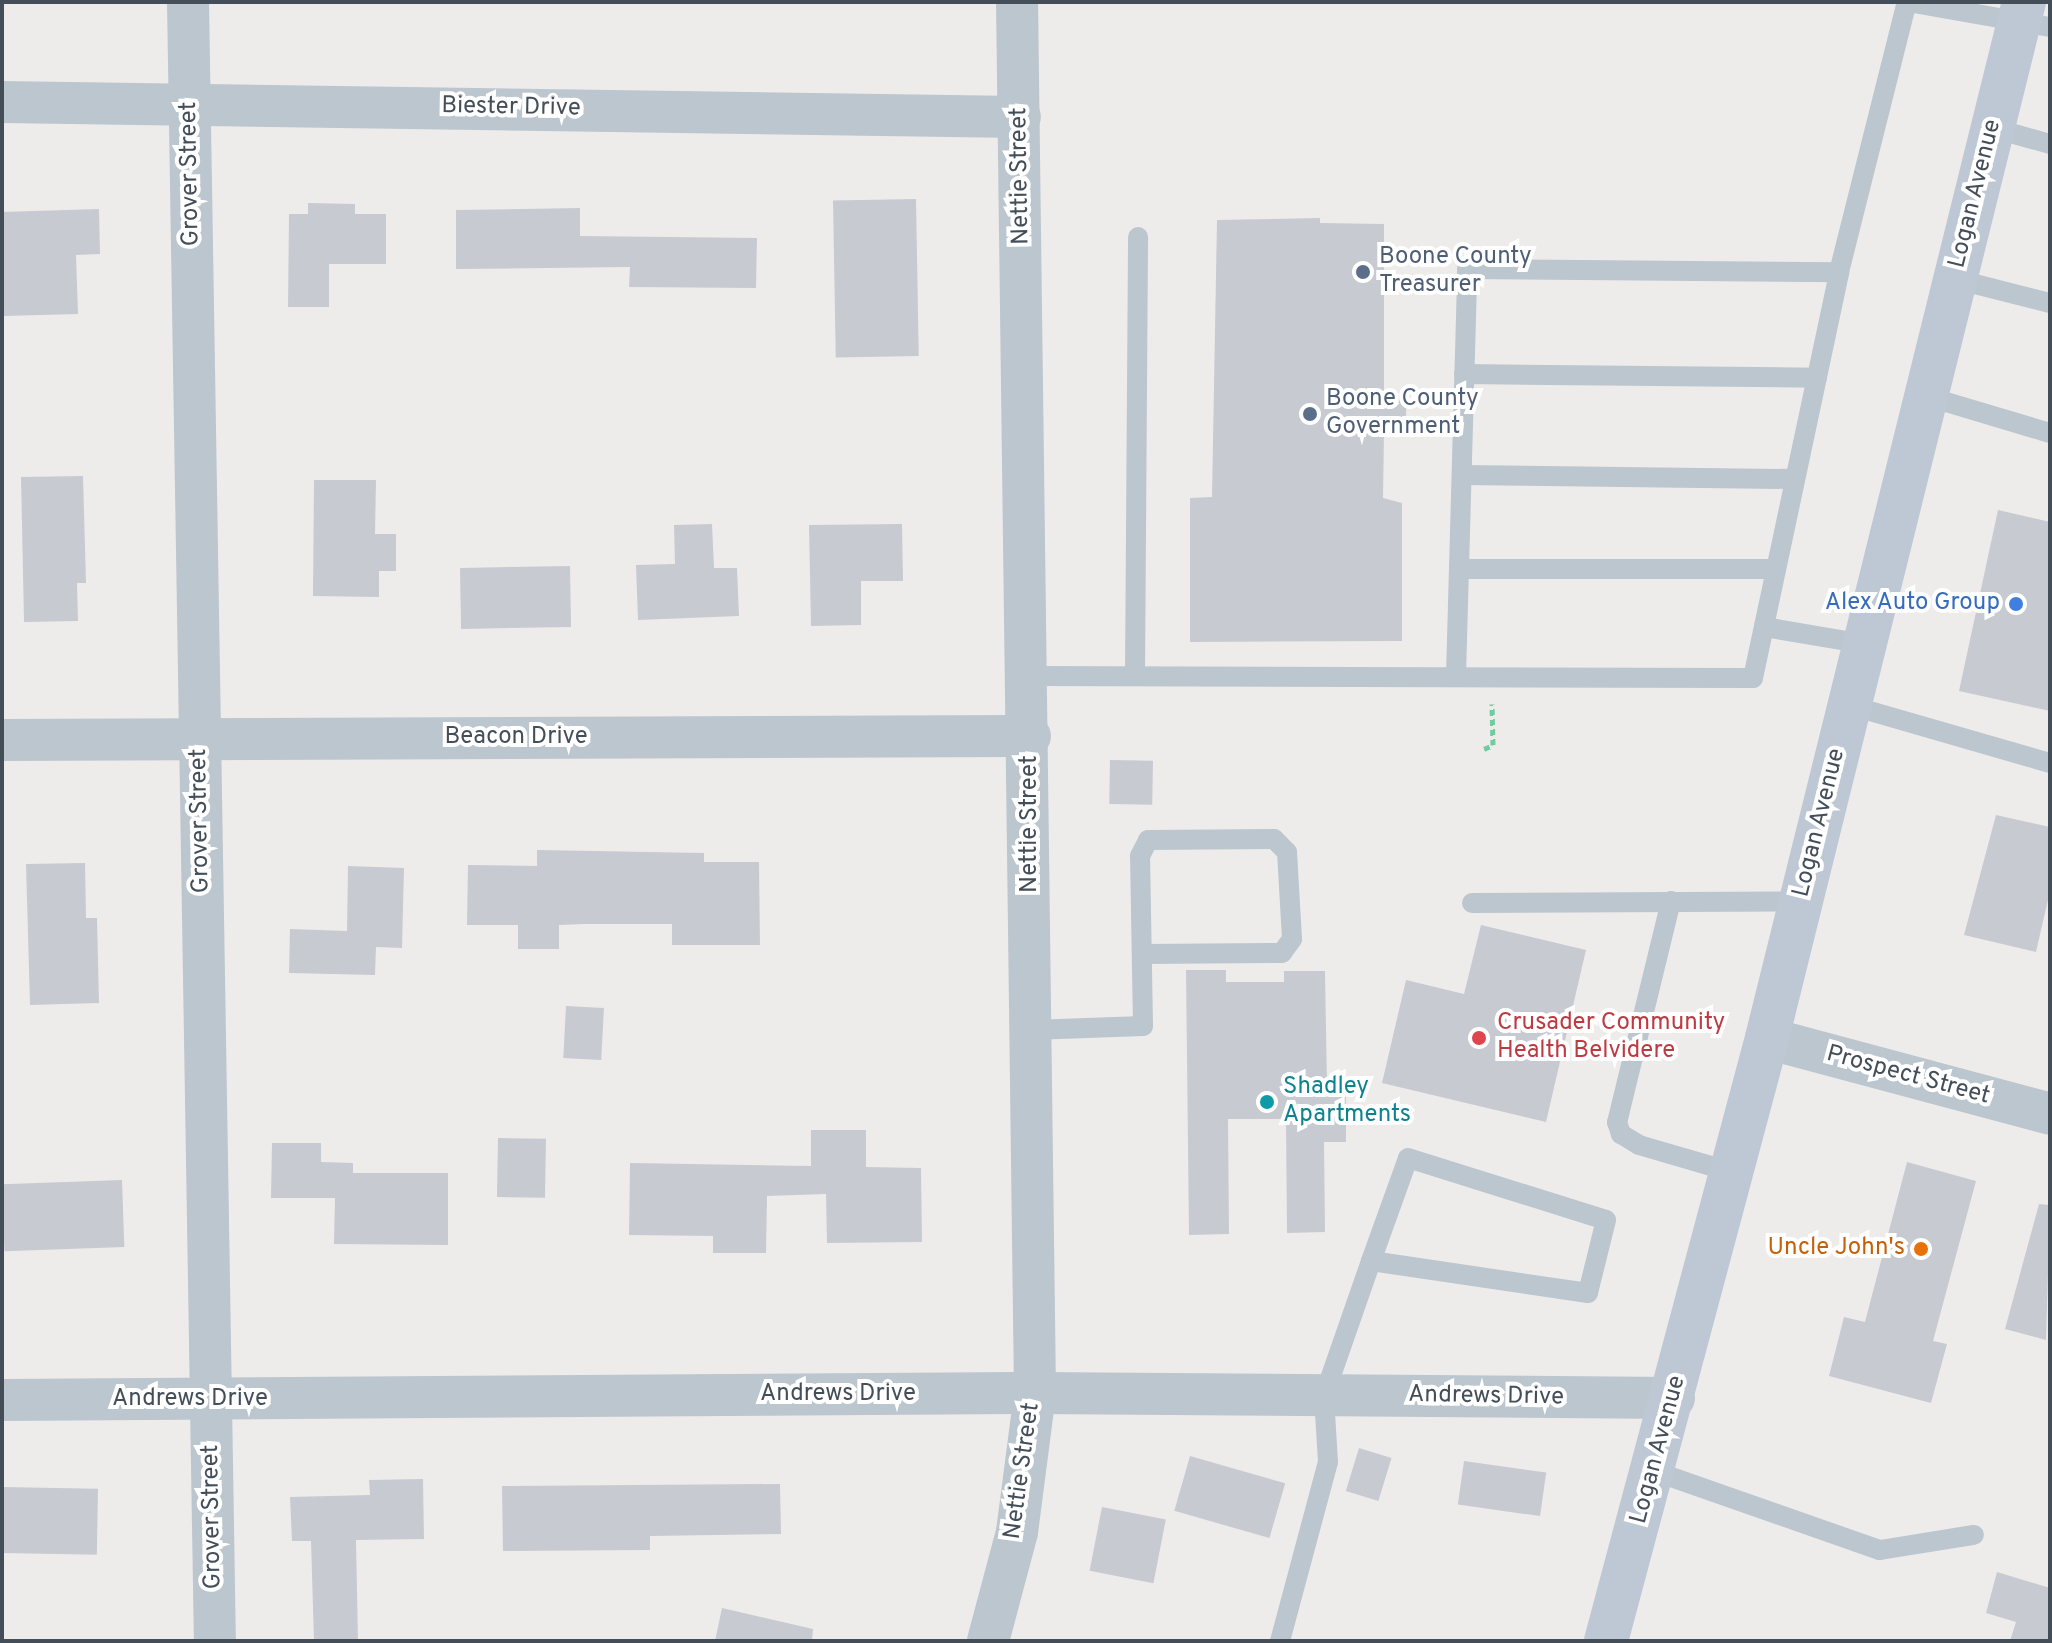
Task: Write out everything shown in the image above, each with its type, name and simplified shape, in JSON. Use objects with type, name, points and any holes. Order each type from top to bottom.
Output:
[{"type":"main road","name":"Logan Avenue","points":[[1606,1641],[1674,1398],[1767,1038],[1993,128],[2031,17]]},
{"type":"street","name":"Grover Street","points":[[188,2],[215,1641]]},
{"type":"street","name":"Nettie Street","points":[[988,1641],[1017,1532],[1035,1393],[1030,676],[1017,2]]},
{"type":"street","name":"Biester Drive","points":[[2,102],[189,102],[1020,117]]},
{"type":"street","name":"Beacon Drive","points":[[2,740],[1030,736]]},
{"type":"street","name":"Prospect Street","points":[[1767,1038],[2050,1114]]},
{"type":"street","name":"Andrews Drive","points":[[2,1400],[1035,1393],[1674,1398]]},
{"type":"lane","points":[[1030,676],[1753,678],[1839,272],[1908,2],[2031,17]]},
{"type":"lane","points":[[1993,128],[2050,144]]},
{"type":"lane","points":[[1135,675],[1138,237]]},
{"type":"lane","points":[[1456,675],[1467,269],[1839,272]]},
{"type":"lane","points":[[1955,279],[2050,303]]},
{"type":"lane","points":[[1464,374],[1817,378]]},
{"type":"lane","points":[[1926,396],[2050,433]]},
{"type":"lane","points":[[1462,475],[1795,479]]},
{"type":"lane","points":[[1459,569],[1776,569]]},
{"type":"lane","points":[[1764,627],[1865,644]]},
{"type":"lane","points":[[1849,705],[2050,763]]},
{"type":"lane","points":[[1032,1030],[1143,1026],[1140,856],[1148,840],[1274,839],[1287,852],[1292,939],[1282,953],[1142,954]]},
{"type":"lane","points":[[1671,901],[1617,1122],[1621,1134],[1639,1145],[1732,1172]]},
{"type":"lane","points":[[1472,903],[1801,901]]},
{"type":"lane","points":[[1280,1641],[1328,1462],[1324,1396],[1371,1261],[1408,1158],[1606,1220],[1588,1293],[1371,1261]]},
{"type":"lane","points":[[1654,1471],[1880,1550],[1974,1535]]},
{"type":"path","points":[[1484,749],[1493,745],[1492,714]]},
{"type":"building","points":[[916,199],[919,356],[836,357],[833,200]]},
{"type":"building","points":[[308,203],[355,204],[355,214],[386,214],[386,264],[329,264],[329,307],[288,307],[289,214],[308,214]]},
{"type":"building","points":[[580,208],[580,236],[757,238],[756,288],[629,287],[630,267],[456,269],[456,210]]},
{"type":"building","points":[[99,209],[100,254],[76,255],[78,314],[4,316],[2,212]]},
{"type":"building","name":"Boone County Government","points":[[1320,218],[1320,223],[1384,224],[1384,395],[1407,395],[1405,432],[1384,432],[1383,498],[1402,503],[1402,641],[1190,642],[1190,498],[1212,497],[1217,220]]},
{"type":"building","points":[[83,476],[86,583],[77,583],[78,621],[24,622],[21,477]]},
{"type":"building","points":[[314,480],[376,480],[375,534],[396,534],[396,571],[379,571],[379,597],[313,596]]},
{"type":"building","points":[[1998,510],[2050,522],[2050,711],[1959,691]]},
{"type":"building","points":[[712,524],[714,568],[737,568],[739,616],[638,620],[636,565],[675,564],[674,525]]},
{"type":"building","points":[[902,524],[903,581],[861,581],[861,625],[811,626],[809,525]]},
{"type":"building","points":[[570,566],[571,627],[461,629],[460,568]]},
{"type":"building","points":[[1110,760],[1153,761],[1152,805],[1109,804]]},
{"type":"building","points":[[1996,815],[2050,827],[2050,891],[2036,952],[1964,935]]},
{"type":"building","points":[[537,850],[704,853],[704,862],[759,862],[760,945],[672,945],[672,924],[584,924],[559,925],[559,949],[518,949],[518,925],[467,925],[468,865],[537,866]]},
{"type":"building","points":[[85,863],[86,918],[97,918],[99,1003],[30,1005],[26,864]]},
{"type":"building","points":[[348,866],[404,868],[402,948],[376,947],[375,975],[289,973],[290,929],[347,931]]},
{"type":"building","name":"Crusader Community Health Belvidere","points":[[1481,925],[1586,950],[1546,1122],[1382,1083],[1406,980],[1464,994]]},
{"type":"building","name":"Shadley Apartments","points":[[1186,970],[1226,970],[1226,982],[1284,982],[1284,971],[1325,971],[1327,1085],[1346,1085],[1346,1142],[1324,1142],[1325,1232],[1287,1233],[1286,1119],[1228,1119],[1229,1234],[1189,1235]]},
{"type":"building","points":[[566,1006],[604,1008],[601,1060],[563,1058]]},
{"type":"building","points":[[811,1130],[866,1130],[866,1167],[921,1168],[922,1242],[827,1243],[826,1194],[767,1196],[766,1253],[713,1253],[713,1236],[629,1235],[630,1163],[811,1166]]},
{"type":"building","points":[[498,1138],[546,1139],[545,1198],[497,1197]]},
{"type":"building","points":[[272,1143],[321,1143],[321,1162],[353,1163],[353,1173],[448,1173],[448,1245],[334,1244],[335,1198],[271,1198]]},
{"type":"building","name":"Uncle John's","points":[[1907,1162],[1976,1181],[1933,1341],[1947,1344],[1931,1403],[1829,1376],[1844,1317],[1865,1322]]},
{"type":"building","points":[[122,1180],[124,1247],[4,1251],[2,1184]]},
{"type":"building","points":[[2039,1204],[2050,1205],[2046,1340],[2005,1329]]},
{"type":"building","points":[[1359,1448],[1392,1458],[1378,1501],[1346,1491]]},
{"type":"building","points":[[1190,1456],[1285,1483],[1269,1538],[1174,1511]]},
{"type":"building","points":[[1464,1461],[1546,1473],[1540,1516],[1458,1505]]},
{"type":"building","points":[[423,1479],[424,1539],[356,1540],[358,1641],[314,1641],[311,1541],[292,1541],[290,1497],[370,1495],[369,1480]]},
{"type":"building","points":[[780,1484],[781,1534],[650,1536],[650,1550],[503,1551],[502,1486]]},
{"type":"building","points":[[2,1487],[98,1489],[97,1555],[2,1553]]},
{"type":"building","points":[[1102,1507],[1166,1519],[1153,1583],[1090,1571]]},
{"type":"building","points":[[1997,1572],[2050,1588],[2050,1641],[2010,1641],[2016,1622],[1986,1613]]},
{"type":"building","points":[[722,1608],[813,1629],[812,1641],[715,1641]]},
{"type":"place","name":"Boone County Treasurer","points":[[1363,272]]},
{"type":"place","name":"Boone County Government","points":[[1310,414]]},
{"type":"place","name":"Alex Auto Group","points":[[2016,604]]},
{"type":"place","name":"Crusader Community Health Belvidere","points":[[1479,1038]]},
{"type":"place","name":"Shadley Apartments","points":[[1267,1102]]},
{"type":"place","name":"Uncle John's","points":[[1921,1249]]}]
